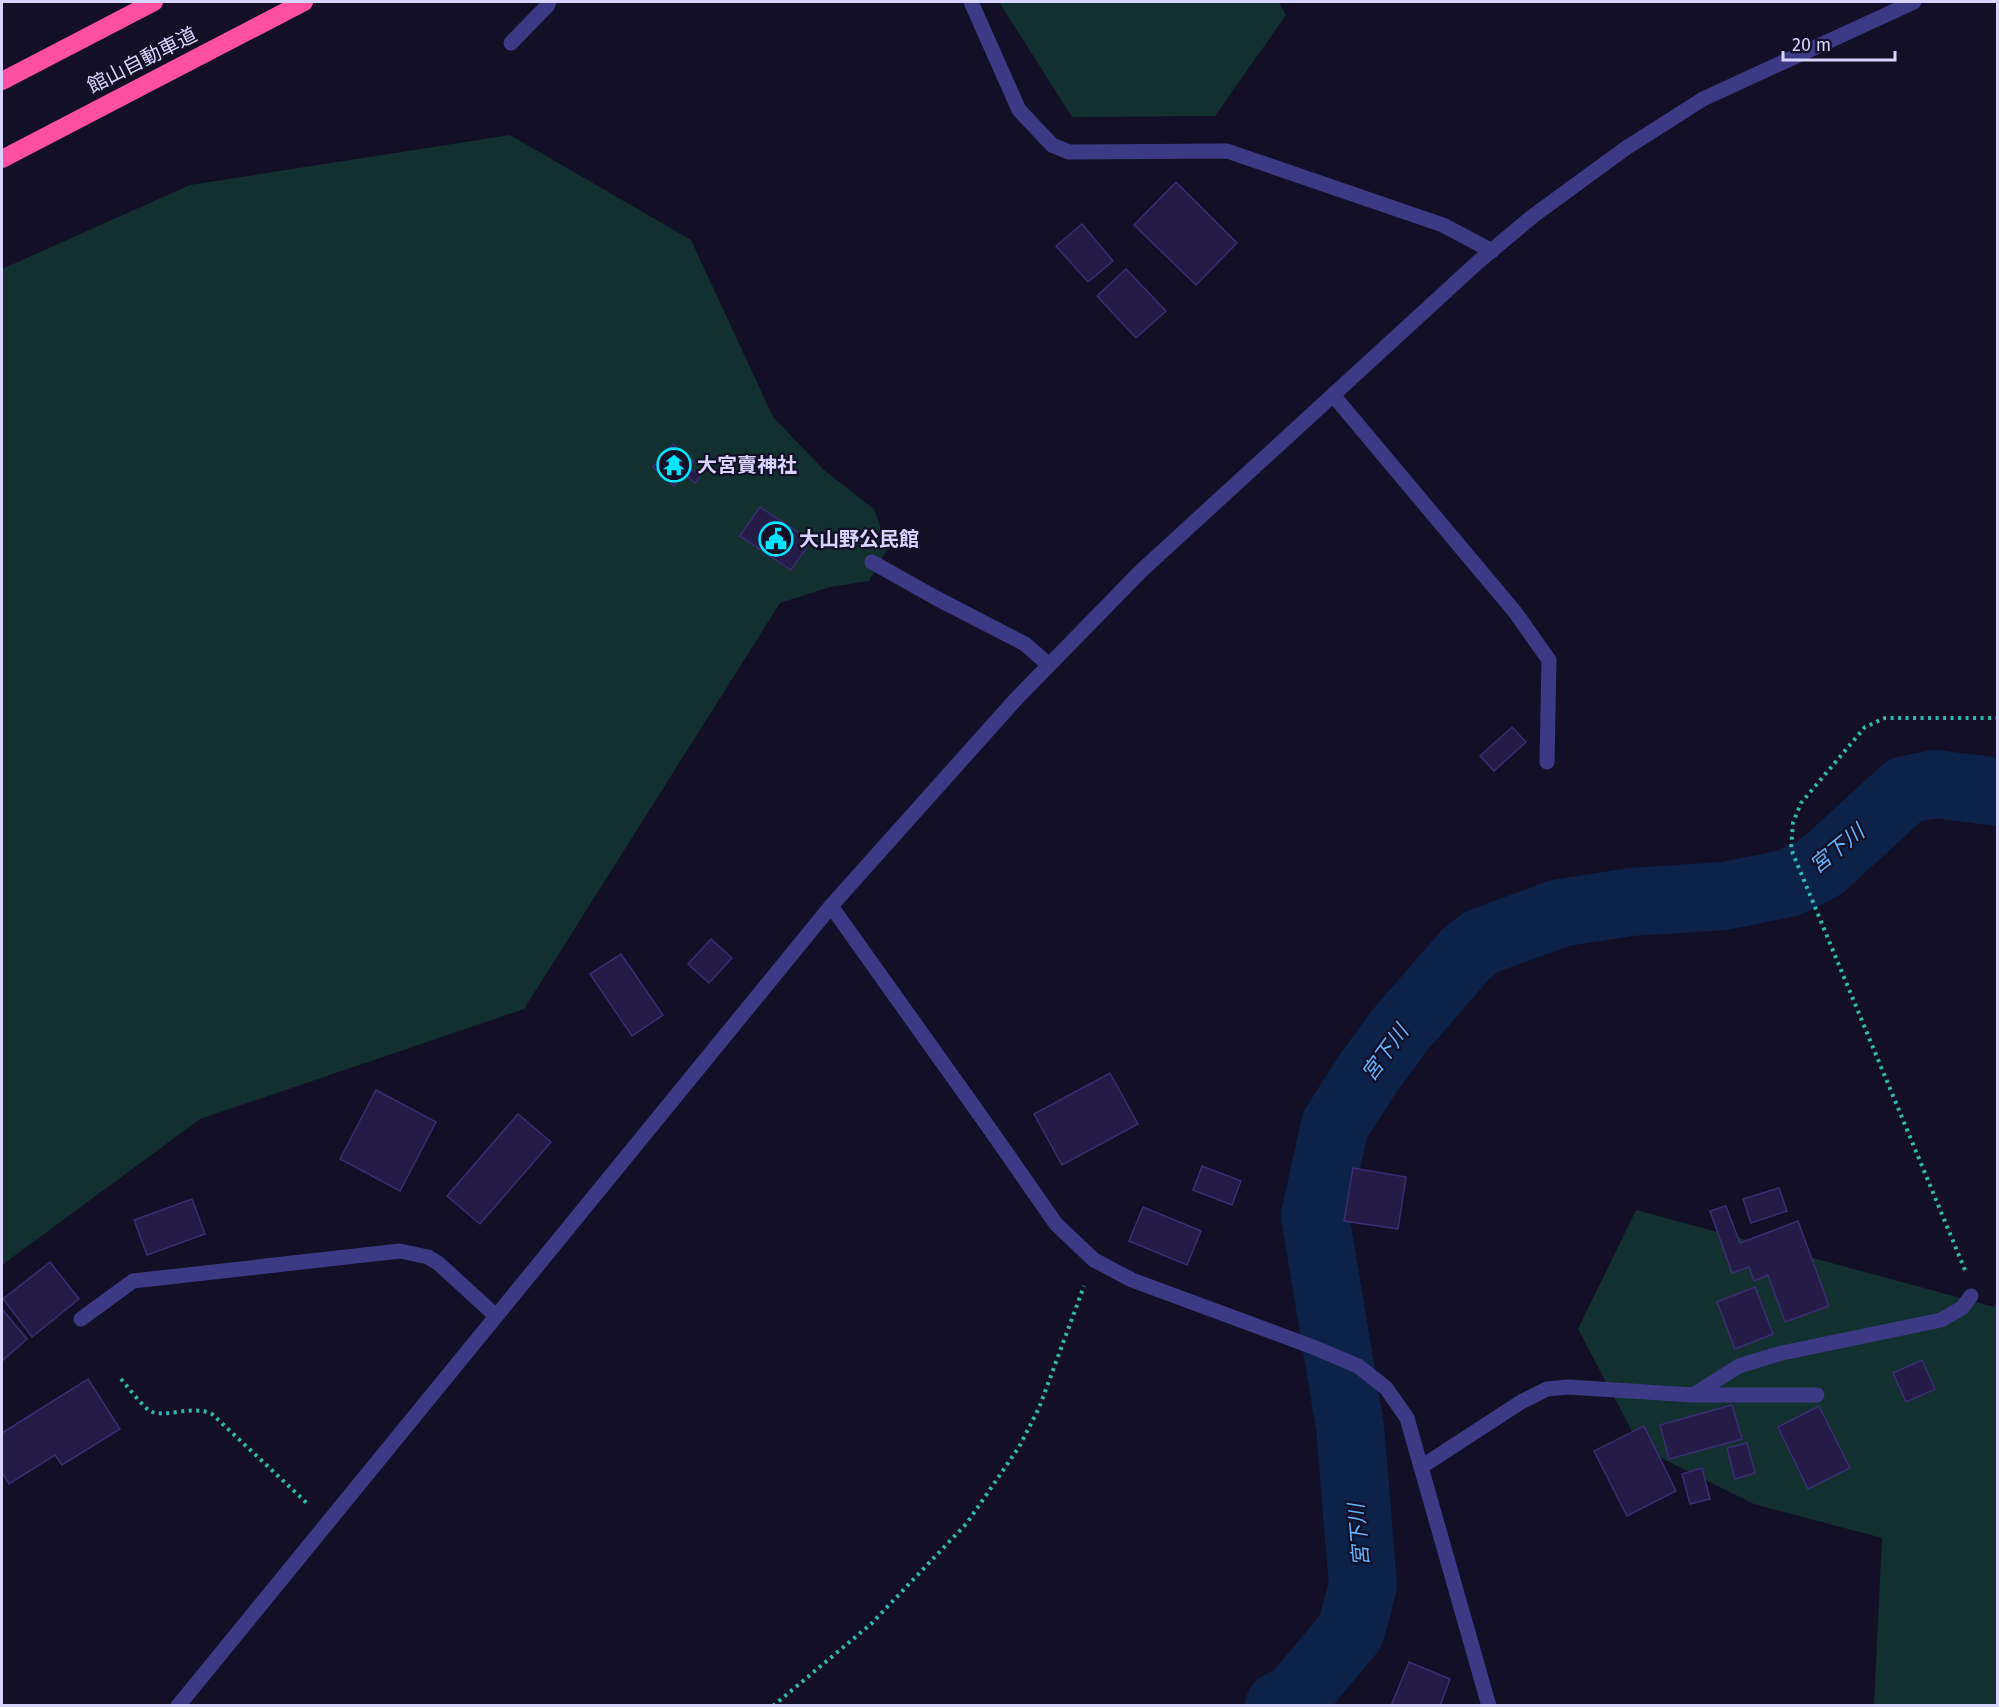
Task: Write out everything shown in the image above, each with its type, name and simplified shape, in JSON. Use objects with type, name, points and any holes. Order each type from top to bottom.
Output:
[{"type":"highway","points":[[2,81],[154,2]]},
{"type":"highway","name":"館山自動車道","points":[[2,159],[304,2]]},
{"type":"street","points":[[511,43],[549,2]]},
{"type":"street","points":[[971,2],[1019,110],[1052,145],[1069,152],[1227,151],[1443,225],[1492,251]]},
{"type":"street","points":[[177,1706],[831,906],[1016,699],[1141,571],[1533,216],[1626,148],[1702,99],[1914,2]]},
{"type":"street","points":[[1333,395],[1515,612],[1549,660],[1547,762]]},
{"type":"street","points":[[872,562],[1025,644],[1048,665]]},
{"type":"street","points":[[831,906],[1056,1224],[1094,1260],[1132,1280],[1358,1366],[1386,1388],[1407,1418],[1489,1706]]},
{"type":"street","points":[[81,1319],[133,1281],[400,1251],[428,1257],[438,1263],[496,1316]]},
{"type":"street","points":[[1693,1395],[1739,1366],[1748,1363],[1778,1354],[1941,1320],[1962,1308],[1971,1296]]},
{"type":"street","points":[[1421,1467],[1521,1402],[1546,1389],[1568,1387],[1693,1395],[1817,1395]]},
{"type":"path","points":[[1971,1296],[1969,1281],[1791,849],[1793,823],[1801,803],[1865,727],[1886,718],[1998,718]]},
{"type":"path","points":[[773,1706],[871,1624],[967,1523],[1019,1447],[1039,1408],[1094,1260]]},
{"type":"path","points":[[121,1379],[150,1411],[201,1409],[212,1414],[327,1522]]},
{"type":"green space","points":[[999,2],[1279,2],[1286,15],[1215,116],[1072,117]]},
{"type":"green space","points":[[510,135],[691,240],[773,417],[824,470],[874,509],[888,548],[869,581],[830,587],[780,603],[524,1009],[200,1119],[2,1265],[2,269],[190,185]]},
{"type":"green space","points":[[1636,1210],[1994,1307],[1997,1303],[1997,1705],[1874,1705],[1882,1538],[1754,1504],[1641,1448],[1578,1329]]},
{"type":"building","points":[[1176,182],[1237,243],[1196,285],[1134,225]]},
{"type":"building","points":[[1082,224],[1113,261],[1088,282],[1056,246]]},
{"type":"building","points":[[1126,269],[1166,311],[1136,338],[1097,296]]},
{"type":"building","name":"大宮賣神社","points":[[673,444],[694,462],[689,467],[700,476],[695,483],[684,474],[674,486],[653,467]]},
{"type":"building","name":"大山野公民館","points":[[760,507],[811,541],[791,570],[740,536]]},
{"type":"building","points":[[1512,727],[1526,742],[1494,771],[1480,756]]},
{"type":"building","points":[[711,939],[732,958],[709,983],[688,964]]},
{"type":"building","points":[[621,954],[663,1015],[632,1036],[590,974]]},
{"type":"building","points":[[1110,1073],[1138,1124],[1062,1165],[1034,1114]]},
{"type":"building","points":[[376,1090],[436,1122],[400,1191],[340,1159]]},
{"type":"building","points":[[518,1114],[551,1142],[480,1224],[447,1196]]},
{"type":"building","points":[[1202,1166],[1241,1181],[1232,1205],[1193,1190]]},
{"type":"building","points":[[1353,1168],[1406,1177],[1398,1229],[1344,1221]]},
{"type":"building","points":[[1779,1188],[1787,1211],[1751,1223],[1743,1199]]},
{"type":"building","points":[[192,1199],[205,1234],[147,1255],[134,1220]]},
{"type":"building","points":[[1726,1206],[1740,1243],[1798,1221],[1829,1306],[1785,1322],[1768,1275],[1754,1281],[1749,1267],[1732,1273],[1710,1211]]},
{"type":"building","points":[[1143,1207],[1201,1231],[1187,1265],[1129,1241]]},
{"type":"building","points":[[50,1262],[79,1299],[32,1337],[3,1299]]},
{"type":"building","points":[[1755,1287],[1773,1334],[1735,1349],[1717,1302]]},
{"type":"building","points":[[2,1309],[27,1339],[2,1361]]},
{"type":"building","points":[[1922,1360],[1935,1389],[1906,1402],[1893,1373]]},
{"type":"building","points":[[88,1379],[120,1429],[62,1465],[55,1455],[9,1484],[2,1472],[2,1433]]},
{"type":"building","points":[[1732,1405],[1742,1439],[1669,1459],[1660,1425]]},
{"type":"building","points":[[1819,1406],[1850,1468],[1808,1489],[1778,1427]]},
{"type":"building","points":[[1644,1426],[1676,1491],[1627,1516],[1594,1451]]},
{"type":"building","points":[[1747,1443],[1755,1473],[1735,1479],[1727,1448]]},
{"type":"building","points":[[1702,1468],[1710,1499],[1690,1504],[1682,1474]]},
{"type":"building","points":[[1409,1662],[1450,1679],[1440,1706],[1391,1706]]},
{"type":"waterway","name":"宮下川","points":[[1279,1706],[1295,1698],[1351,1631],[1363,1585],[1350,1427],[1315,1216],[1335,1125],[1369,1072],[1400,1030],[1465,955],[1481,942],[1560,913],[1631,902],[1724,896],[1789,883],[1822,866],[1905,790],[1935,784],[1998,792]]},
{"type":"place","name":"大宮賣神社","points":[[674,465]]},
{"type":"place","name":"大山野公民館","points":[[776,539]]}]
